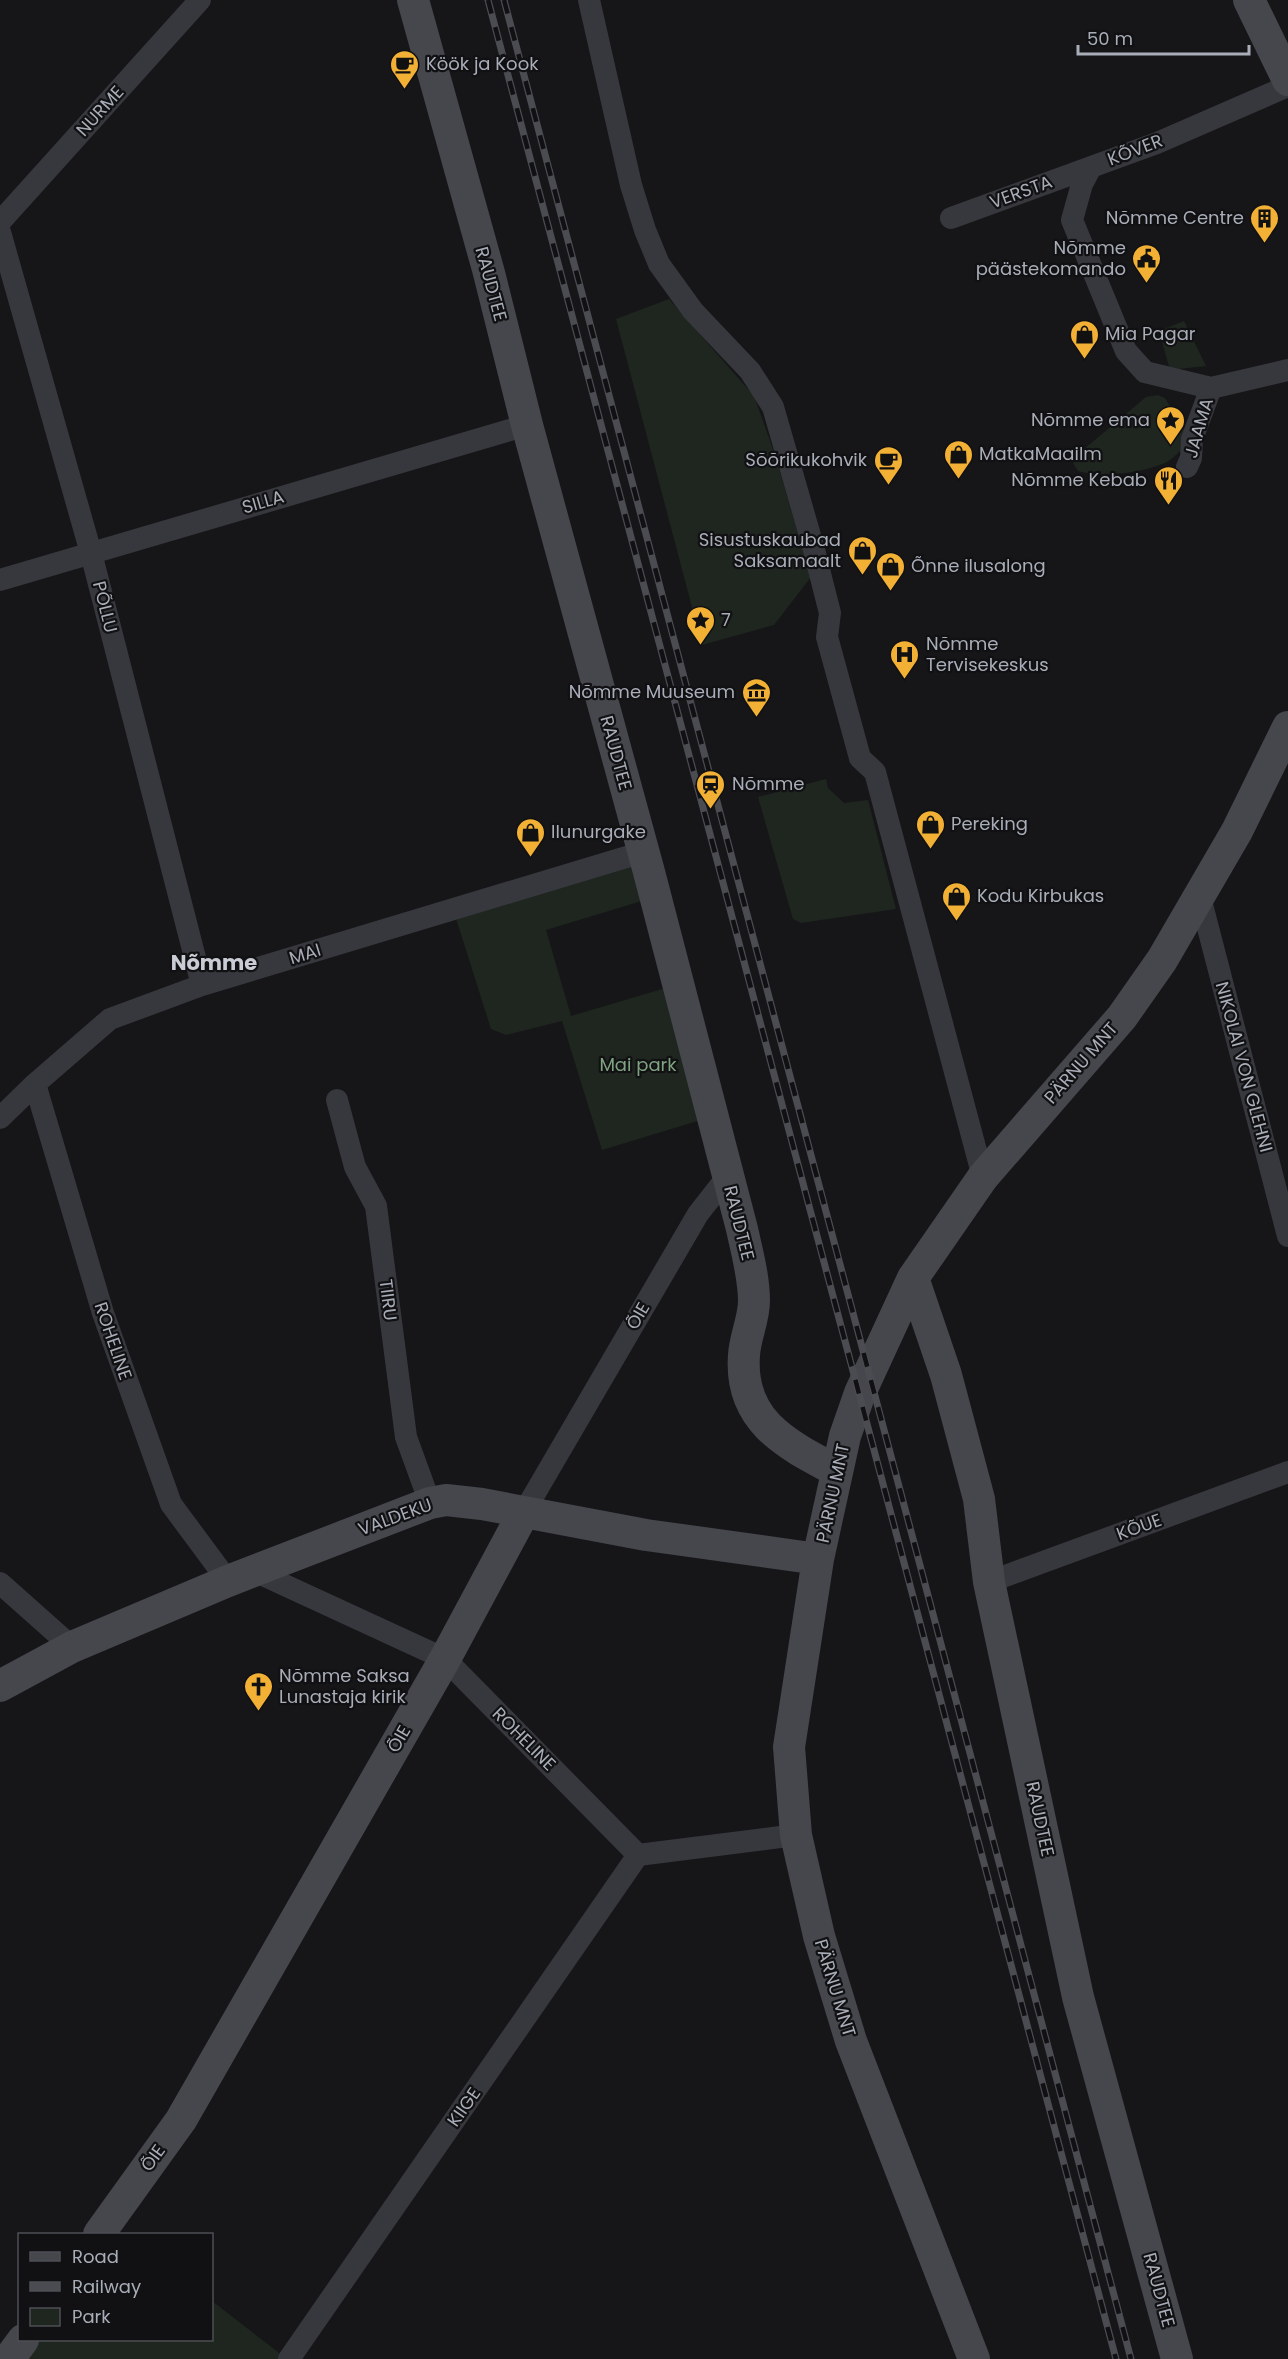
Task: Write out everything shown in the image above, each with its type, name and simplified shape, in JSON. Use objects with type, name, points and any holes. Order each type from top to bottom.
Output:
[{"type":"street","name":"NURME","points":[[0,222],[200,0]]},
{"type":"street","name":"RAUDTEE","points":[[412,0],[489,273],[527,425],[714,1116],[750,1264],[754,1300],[750,1334],[744,1353],[746,1384],[751,1405],[764,1423],[782,1438],[837,1471]]},
{"type":"street","points":[[589,0],[631,185],[645,230],[659,264],[693,312],[750,371],[773,407],[837,637],[860,758],[875,772],[983,1177]]},
{"type":"street","points":[[1249,0],[1288,80]]},
{"type":"street","name":"KÕVER","points":[[1145,372],[1125,351],[1072,220],[1082,184],[1091,167],[1157,143],[1288,86]]},
{"type":"street","name":"VERSTA","points":[[951,218],[1091,167]]},
{"type":"street","name":"PÕLLU","points":[[0,232],[91,553],[202,985]]},
{"type":"street","name":"JAAMA","points":[[1145,372],[1210,388],[1288,370]]},
{"type":"street","name":"JAAMA","points":[[1187,467],[1191,458],[1192,439],[1210,388]]},
{"type":"street","name":"SILLA","points":[[0,580],[527,425]]},
{"type":"street","name":"PÄRNU MNT","points":[[974,2359],[850,2041],[819,1936],[796,1835],[789,1747],[818,1559],[845,1436],[860,1394],[913,1278],[983,1177],[1122,1017],[1162,960],[1200,897],[1261,784],[1288,727]]},
{"type":"street","name":"MAI","points":[[0,1118],[35,1084],[110,1019],[202,985],[643,852]]},
{"type":"street","name":"NIKOLAI VON GLEHNI","points":[[1200,897],[1288,1236]]},
{"type":"street","name":"ROHELINE","points":[[35,1084],[103,1313],[171,1504],[241,1576],[445,1659],[638,1855]]},
{"type":"street","name":"TIIRU","points":[[337,1101],[355,1167],[376,1206],[406,1437],[430,1503]]},
{"type":"street","name":"ÕIE","points":[[100,2233],[181,2120],[445,1659],[524,1512],[698,1214],[727,1177]]},
{"type":"street","name":"RAUDTEE","points":[[913,1278],[946,1375],[979,1499],[989,1582],[1078,1997],[1177,2359]]},
{"type":"street","name":"KÕUE","points":[[989,1582],[1288,1472]]},
{"type":"street","name":"VALDEKU","points":[[0,1686],[72,1647],[241,1576],[430,1503],[446,1500],[646,1535],[818,1559]]},
{"type":"street","points":[[0,1583],[72,1647]]},
{"type":"street","points":[[638,1855],[796,1835]]},
{"type":"street","name":"KIIGE","points":[[289,2359],[638,1855]]},
{"type":"street","points":[[9,2359],[22,2341]]},
{"type":"green space","points":[[669,299],[754,396],[774,452],[811,577],[774,625],[702,645],[616,319]]},
{"type":"green space","points":[[1184,321],[1206,366],[1170,370],[1159,331]]},
{"type":"green space","points":[[1158,395],[1165,398],[1186,433],[1184,447],[1177,454],[1162,464],[1132,472],[1097,474],[1078,471],[1073,463],[1077,455],[1146,397]]},
{"type":"green space","points":[[826,779],[828,788],[844,803],[868,800],[896,909],[801,923],[793,919],[758,797]]},
{"type":"green space","name":"Mai park","points":[[643,852],[655,897],[546,930],[571,1016],[679,984],[714,1116],[602,1150],[562,1021],[506,1035],[491,1029],[453,909]]},
{"type":"green space","points":[[213,2302],[287,2359],[9,2359],[22,2341],[213,2341]]},
{"type":"railway","points":[[488,0],[1116,2359]]},
{"type":"railway","points":[[504,0],[1131,2359]]},
{"type":"place","name":"Köök ja Kook","points":[[405,90]]},
{"type":"place","name":"Nõmme Centre","points":[[1265,244]]},
{"type":"place","name":"Nõmme päästekomando","points":[[1147,284]]},
{"type":"place","name":"Mia Pagar","points":[[1084,360]]},
{"type":"place","name":"Nõmme ema","points":[[1171,446]]},
{"type":"place","name":"MatkaMaailm","points":[[958,480]]},
{"type":"place","name":"Sõõrikukohvik","points":[[888,486]]},
{"type":"place","name":"Nõmme Kebab","points":[[1168,506]]},
{"type":"place","name":"Sisustuskaubad Saksamaalt","points":[[862,576]]},
{"type":"place","name":"Õnne ilusalong","points":[[890,592]]},
{"type":"place","name":"7","points":[[700,646]]},
{"type":"place","name":"Nõmme Tervisekeskus","points":[[905,680]]},
{"type":"place","name":"Nõmme Muuseum","points":[[756,718]]},
{"type":"place","name":"Nõmme","points":[[711,810]]},
{"type":"place","name":"Pereking","points":[[930,850]]},
{"type":"place","name":"Ilunurgake","points":[[530,858]]},
{"type":"place","name":"Kodu Kirbukas","points":[[956,922]]},
{"type":"place","name":"Nõmme Saksa Lunastaja kirik","points":[[258,1712]]},
{"type":"district","name":"Nõmme","points":[[214,963]]}]
